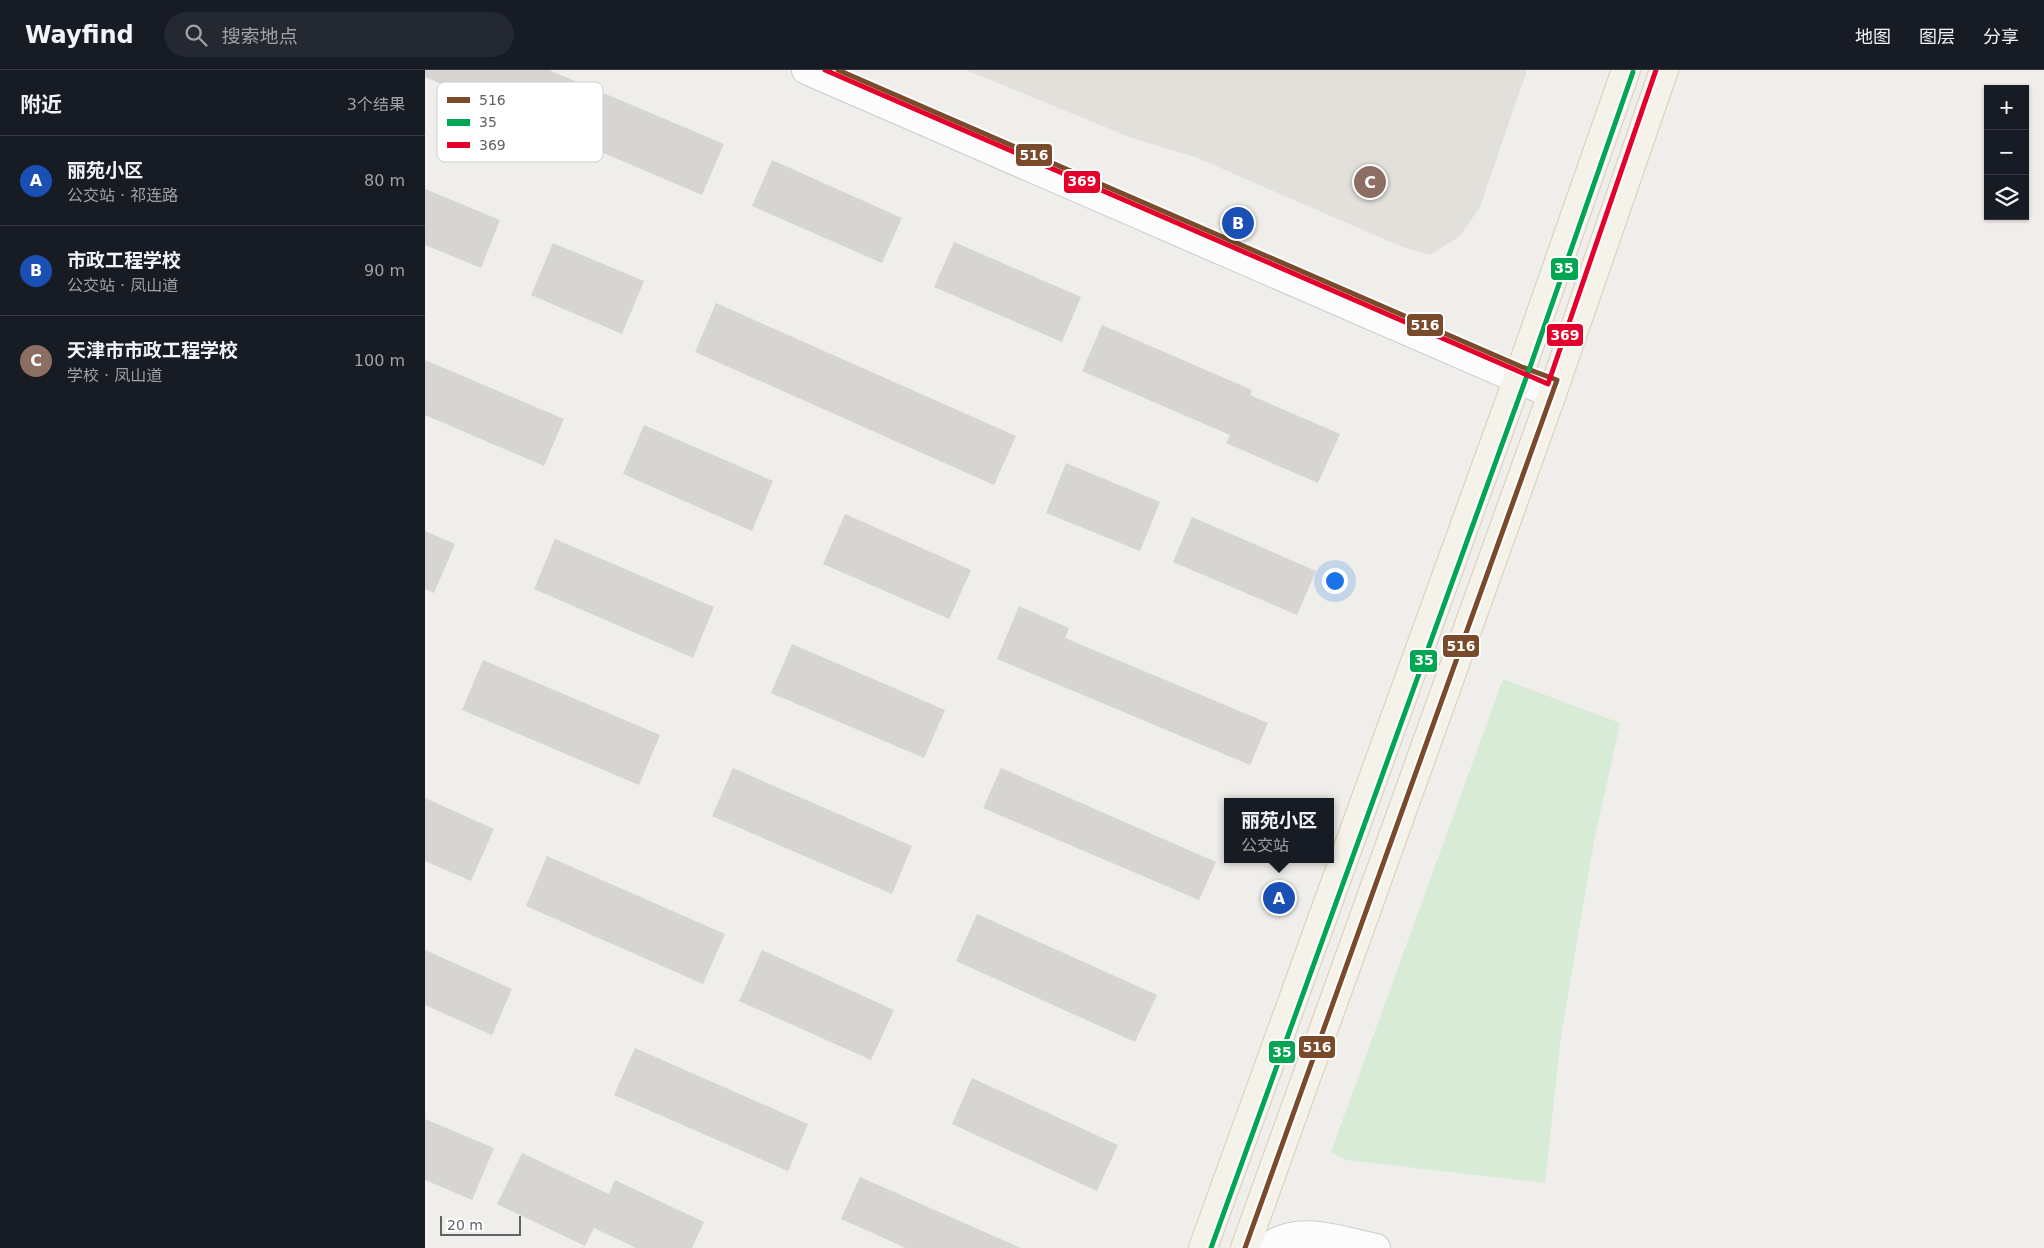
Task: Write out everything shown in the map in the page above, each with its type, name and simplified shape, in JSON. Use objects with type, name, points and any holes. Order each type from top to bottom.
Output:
[{"type":"main road","points":[[1203,1248],[1519,373],[1625,70]]},
{"type":"main road","points":[[1245,1248],[1554,387],[1663,70]]},
{"type":"street","points":[[806,70],[1554,387]]},
{"type":"street","points":[[839,70],[1519,373]]},
{"type":"street","points":[[1267,1248],[1284,1237],[1302,1235],[1376,1248]]},
{"type":"shaded area","points":[[966,70],[1527,70],[1480,207],[1459,237],[1430,255],[1402,247],[1195,157],[1132,138]]},
{"type":"green space","points":[[1503,679],[1620,723],[1594,842],[1561,1036],[1545,1183],[1346,1160],[1331,1152]]},
{"type":"building","points":[[425,70],[549,70],[577,82],[437,82],[425,77]]},
{"type":"building","points":[[603,93],[724,144],[702,195],[603,153]]},
{"type":"building","points":[[772,160],[902,218],[882,263],[752,206]]},
{"type":"building","points":[[425,189],[500,220],[481,268],[425,245]]},
{"type":"building","points":[[954,242],[1081,297],[1062,342],[934,287]]},
{"type":"building","points":[[553,243],[644,281],[622,334],[531,295]]},
{"type":"building","points":[[716,303],[1016,436],[994,485],[695,352]]},
{"type":"building","points":[[1102,325],[1252,390],[1250,395],[1340,434],[1318,483],[1226,443],[1230,435],[1082,371]]},
{"type":"building","points":[[425,360],[564,419],[544,466],[425,415]]},
{"type":"building","points":[[644,425],[773,481],[752,531],[623,474]]},
{"type":"building","points":[[1066,463],[1160,502],[1140,551],[1046,513]]},
{"type":"building","points":[[845,514],[971,570],[949,619],[823,564]]},
{"type":"building","points":[[1192,517],[1316,571],[1297,615],[1173,562]]},
{"type":"building","points":[[425,531],[455,544],[434,593],[425,589]]},
{"type":"building","points":[[555,539],[714,607],[693,658],[534,589]]},
{"type":"building","points":[[1019,606],[1069,628],[1065,638],[1268,723],[1250,765],[997,659]]},
{"type":"building","points":[[792,644],[945,710],[924,758],[771,693]]},
{"type":"building","points":[[483,660],[660,735],[639,785],[462,710]]},
{"type":"building","points":[[733,768],[912,846],[892,894],[712,816]]},
{"type":"building","points":[[1001,768],[1216,862],[1199,900],[983,808]]},
{"type":"building","points":[[425,798],[494,829],[471,881],[425,861]]},
{"type":"building","points":[[547,856],[725,934],[703,984],[526,906]]},
{"type":"building","points":[[977,914],[1157,995],[1135,1042],[956,961]]},
{"type":"building","points":[[425,950],[512,989],[492,1035],[425,1005]]},
{"type":"building","points":[[762,950],[894,1010],[871,1060],[739,1001]]},
{"type":"building","points":[[635,1048],[808,1124],[788,1171],[614,1095]]},
{"type":"building","points":[[972,1078],[1118,1145],[1097,1191],[952,1124]]},
{"type":"building","points":[[425,1119],[494,1148],[472,1200],[425,1180]]},
{"type":"building","points":[[522,1153],[609,1194],[615,1180],[704,1222],[692,1248],[636,1248],[594,1228],[585,1246],[497,1204]]},
{"type":"building","points":[[860,1177],[1021,1248],[906,1248],[841,1219]]},
{"type":"transit line","name":"369","points":[[825,70],[1548,384],[1656,70]]},
{"type":"transit line","name":"516","points":[[838,70],[1522,367],[1557,380],[1245,1248]]},
{"type":"transit line","name":"35","points":[[1211,1248],[1529,370],[1633,72]]},
{"type":"place","name":"天津市市政工程学校","points":[[1370,182]]},
{"type":"place","name":"市政工程学校","points":[[1238,223]]},
{"type":"place","name":"丽苑小区","points":[[1279,898]]}]
